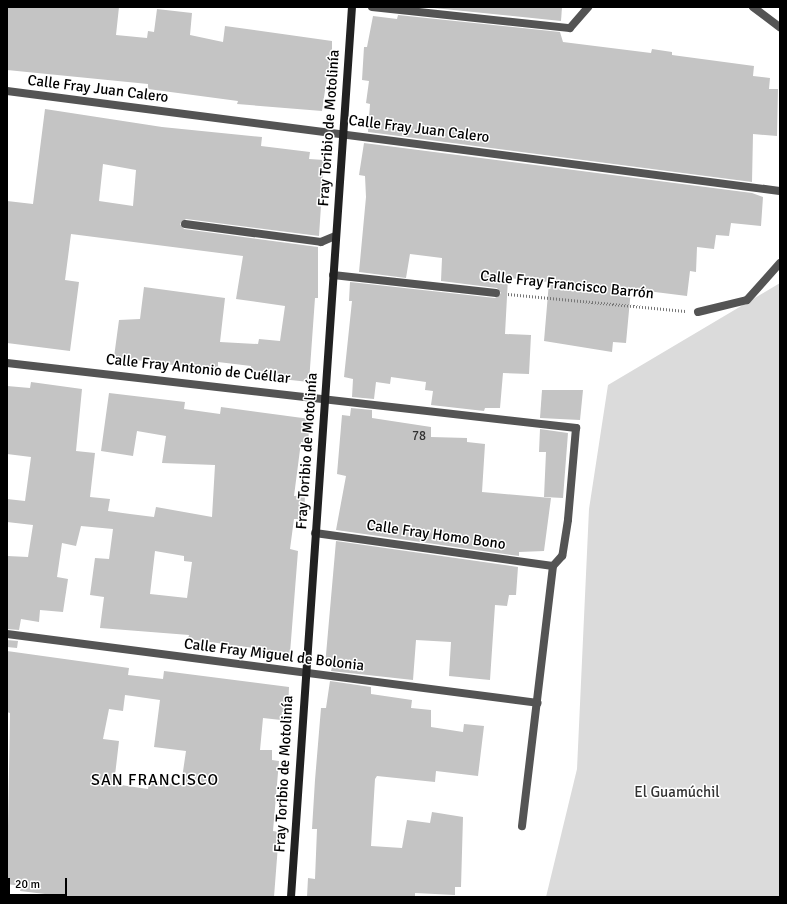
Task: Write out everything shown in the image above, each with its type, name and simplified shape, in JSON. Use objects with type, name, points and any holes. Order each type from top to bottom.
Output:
[{"type":"street","name":"Fray Toribio de Motolinía","points":[[291,897],[304,674],[352,7]]},
{"type":"street","points":[[372,7],[570,28],[588,7]]},
{"type":"street","points":[[753,7],[780,27]]},
{"type":"street","name":"Calle Fray Juan Calero","points":[[7,91],[780,191]]},
{"type":"street","points":[[185,224],[321,242],[335,236]]},
{"type":"street","points":[[698,312],[747,300],[780,263]]},
{"type":"street","name":"Calle Fray Francisco Barrón","points":[[333,275],[496,293]]},
{"type":"street","name":"Calle Fray Antonio de Cuéllar","points":[[7,363],[325,398],[576,428],[568,520],[562,556],[554,566]]},
{"type":"street","name":"Calle Fray Homo Bono","points":[[315,533],[554,566]]},
{"type":"street","points":[[522,826],[554,566]]},
{"type":"street","name":"Calle Fray Miguel de Bolonia","points":[[7,634],[304,674],[538,703]]},
{"type":"path","name":"Calle Fray Francisco Barrón","points":[[496,293],[698,312]]},
{"type":"green space","name":"El Guamúchil","points":[[780,283],[780,897],[546,897],[577,769],[589,509],[608,385]]},
{"type":"building","points":[[7,7],[119,7],[116,35],[147,38],[148,31],[154,32],[157,9],[192,13],[190,35],[223,42],[225,26],[332,41],[332,77],[327,77],[322,111],[237,104],[238,101],[148,89],[148,84],[7,70]]},
{"type":"building","points":[[424,7],[562,7],[561,21]]},
{"type":"building","points":[[398,15],[560,32],[563,42],[651,53],[652,49],[672,52],[672,55],[754,66],[753,76],[770,78],[769,89],[778,89],[777,136],[753,134],[752,182],[368,132],[370,104],[366,103],[369,81],[362,80],[364,47],[367,47],[373,16],[397,19]]},
{"type":"building","points":[[45,109],[162,127],[262,137],[261,146],[310,152],[309,159],[324,160],[319,236],[186,219],[180,224],[184,229],[318,247],[318,298],[315,298],[309,382],[263,377],[263,373],[251,371],[251,366],[218,362],[218,371],[114,357],[119,320],[140,319],[144,287],[225,298],[220,342],[258,344],[259,339],[280,341],[285,306],[236,299],[243,256],[71,234],[65,280],[79,282],[70,351],[7,343],[7,201],[33,204]],"holes":[[[103,164],[136,170],[133,206],[99,201]]]},
{"type":"building","points":[[364,143],[752,193],[763,197],[761,226],[731,223],[729,236],[716,235],[714,249],[697,247],[696,272],[690,271],[687,296],[631,289],[626,343],[613,342],[612,352],[544,341],[549,282],[508,278],[505,334],[531,335],[529,374],[503,373],[500,408],[485,408],[484,411],[431,405],[433,391],[425,390],[426,382],[391,377],[390,384],[376,382],[374,399],[352,397],[353,379],[344,377],[352,301],[349,301],[350,282],[495,298],[501,293],[497,288],[441,281],[442,258],[410,254],[406,278],[359,272],[366,197],[365,176],[359,175]]},
{"type":"building","points":[[31,382],[82,389],[76,451],[95,453],[90,497],[110,499],[108,511],[154,517],[156,507],[212,517],[215,465],[162,463],[166,436],[137,431],[133,456],[101,451],[109,393],[185,402],[184,409],[220,414],[221,407],[310,419],[308,443],[301,442],[294,496],[305,495],[304,519],[294,519],[290,549],[298,551],[290,653],[188,639],[189,635],[100,628],[104,597],[90,595],[95,558],[109,559],[113,529],[81,526],[76,546],[62,543],[57,577],[68,579],[63,612],[40,610],[39,622],[21,619],[19,630],[7,629],[7,556],[28,557],[33,525],[7,522],[7,499],[25,501],[31,457],[7,454],[7,386],[30,388]],"holes":[[[155,551],[184,556],[184,561],[192,562],[187,598],[150,594]]]},
{"type":"building","points":[[542,390],[583,390],[580,420],[540,418]]},
{"type":"building","points":[[351,408],[372,410],[372,418],[431,427],[431,437],[467,438],[467,442],[485,444],[482,492],[551,498],[544,551],[519,552],[519,556],[336,530],[346,476],[337,474],[342,415],[350,416]]},
{"type":"building","points":[[540,429],[568,433],[563,498],[544,497],[546,452],[539,452]]},
{"type":"building","points":[[336,541],[518,567],[516,595],[509,595],[507,606],[495,605],[490,680],[449,676],[451,642],[416,640],[413,680],[331,671],[332,667],[325,666]]},
{"type":"building","points":[[7,640],[18,641],[17,648],[7,647]]},
{"type":"building","points":[[7,651],[129,668],[128,675],[163,679],[164,671],[289,687],[288,713],[282,712],[281,720],[263,718],[260,750],[272,750],[272,760],[279,761],[273,831],[279,832],[274,897],[70,897],[20,891],[21,886],[7,884],[10,713],[7,712]],"holes":[[[125,695],[160,700],[154,747],[186,751],[181,785],[149,780],[148,789],[114,784],[119,741],[103,739],[109,709],[123,711]]]},
{"type":"building","points":[[330,681],[371,687],[371,694],[412,700],[411,708],[431,710],[431,727],[463,732],[464,724],[484,726],[478,776],[436,771],[435,782],[377,776],[375,779],[371,846],[402,848],[407,820],[430,823],[432,812],[463,817],[461,887],[455,887],[455,895],[415,893],[415,897],[307,897],[308,878],[315,879],[317,829],[312,829],[321,708],[326,708]]},
{"type":"district","name":"SAN FRANCISCO","points":[[155,780]]}]
